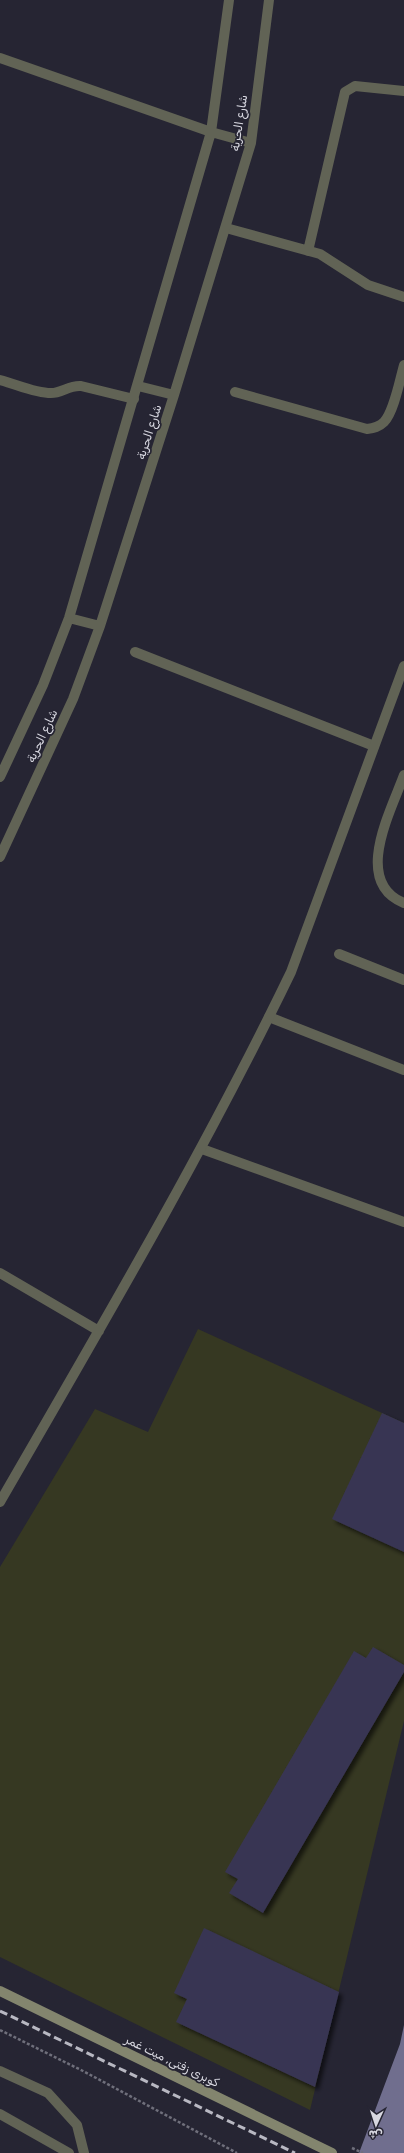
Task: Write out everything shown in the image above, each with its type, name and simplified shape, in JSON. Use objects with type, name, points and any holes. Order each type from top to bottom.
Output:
[{"type":"main road","name":"كوبرى زفتى, ميت غمر","points":[[0,1991],[332,2153]]},
{"type":"street","name":"شارع الحرية","points":[[0,777],[43,685],[70,618],[211,132],[229,0]]},
{"type":"street","name":"شارع الحرية","points":[[0,857],[73,699],[100,626],[174,395],[251,143],[269,0]]},
{"type":"street","points":[[0,58],[211,132],[251,143]]},
{"type":"street","points":[[308,251],[345,92],[355,86],[404,91]]},
{"type":"street","points":[[226,228],[308,251],[329,259],[368,286],[404,297]]},
{"type":"street","points":[[235,392],[367,429],[377,427],[385,421],[390,412],[404,365]]},
{"type":"street","points":[[0,380],[51,393],[63,391],[75,385],[134,399]]},
{"type":"street","points":[[138,386],[174,395]]},
{"type":"street","points":[[70,618],[100,626]]},
{"type":"street","points":[[135,652],[374,746]]},
{"type":"street","points":[[0,1502],[99,1331],[242,1074],[291,972],[404,666]]},
{"type":"street","points":[[404,775],[383,832],[377,864],[378,877],[386,890],[404,903]]},
{"type":"street","points":[[339,954],[404,980]]},
{"type":"street","points":[[269,1017],[404,1070]]},
{"type":"street","points":[[202,1148],[404,1222]]},
{"type":"street","points":[[0,1274],[99,1331]]},
{"type":"street","points":[[0,2071],[48,2093],[77,2124],[84,2153]]},
{"type":"street","points":[[0,2114],[69,2153]]},
{"type":"path","points":[[0,2030],[83,2071],[237,2153]]},
{"type":"green space","points":[[198,1329],[404,1423],[404,1721],[310,2110],[0,1957],[0,1567],[95,1409],[148,1432]]},
{"type":"water","points":[[404,2025],[404,2153],[359,2153],[400,2044]]},
{"type":"building","points":[[382,1413],[404,1423],[404,1552],[332,1519]]},
{"type":"building","points":[[373,1647],[404,1665],[404,1672],[263,1913],[229,1893],[238,1879],[225,1872],[354,1651],[366,1658]]},
{"type":"building","points":[[204,1928],[339,1992],[315,2087],[176,2022],[187,1999],[174,1993]]},
{"type":"railway","points":[[0,2011],[295,2153]]}]
